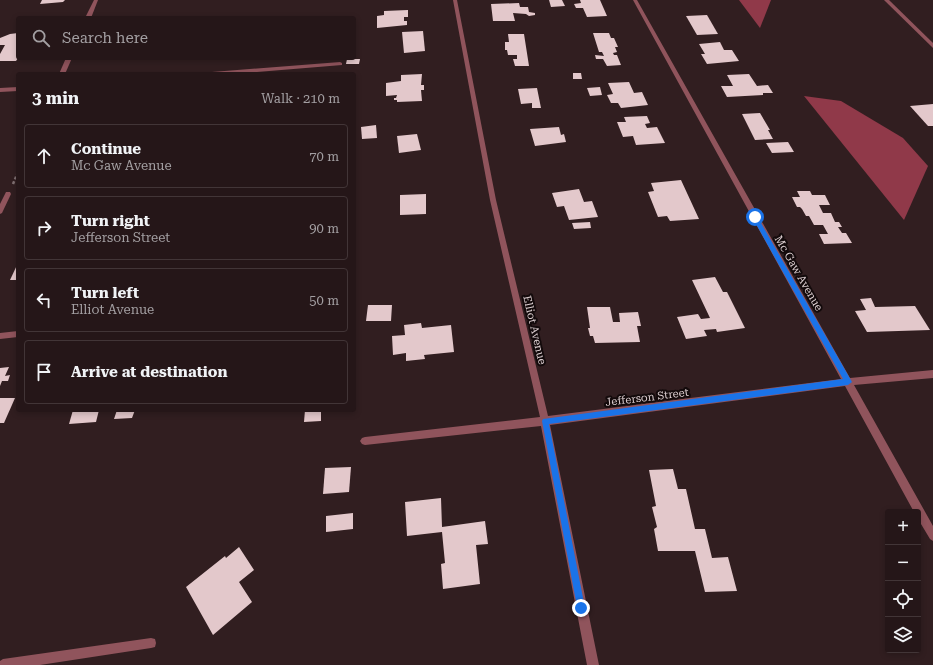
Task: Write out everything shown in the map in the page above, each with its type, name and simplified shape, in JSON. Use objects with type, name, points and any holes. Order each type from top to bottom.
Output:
[{"type":"street","points":[[89,16],[96,0]]},
{"type":"street","name":"Elliot Avenue","points":[[455,0],[493,200],[545,421],[593,665]]},
{"type":"street","name":"Mc Gaw Avenue","points":[[636,0],[933,536]]},
{"type":"street","points":[[886,0],[933,46]]},
{"type":"street","points":[[63,72],[69,60]]},
{"type":"street","points":[[238,72],[340,64]]},
{"type":"street","points":[[0,90],[16,89]]},
{"type":"street","points":[[0,211],[8,194]]},
{"type":"street","points":[[0,336],[16,334]]},
{"type":"street","name":"Jefferson Street","points":[[365,441],[545,421],[848,382],[933,374]]},
{"type":"street","points":[[3,665],[151,643]]},
{"type":"shaded area","points":[[739,0],[771,0],[760,28]]},
{"type":"shaded area","points":[[804,96],[841,101],[903,138],[928,166],[904,220]]},
{"type":"building","points":[[42,0],[65,0],[63,2],[40,4]]},
{"type":"building","points":[[549,0],[562,0],[565,6],[551,7]]},
{"type":"building","points":[[580,0],[600,0],[607,16],[587,17],[583,8],[576,8],[574,4],[581,3]]},
{"type":"building","points":[[519,3],[520,7],[528,7],[529,12],[535,13],[535,15],[529,16],[526,14],[513,13],[515,21],[493,21],[491,4]]},
{"type":"building","points":[[408,10],[408,17],[404,17],[404,21],[407,21],[407,25],[377,28],[377,16],[384,15],[384,11]]},
{"type":"building","points":[[707,15],[718,34],[697,35],[686,16]]},
{"type":"building","points":[[423,31],[425,51],[404,53],[402,32]]},
{"type":"building","points":[[16,33],[17,60],[0,61],[0,54],[5,45],[0,45],[0,38]]},
{"type":"building","points":[[593,33],[609,33],[611,38],[614,38],[618,47],[615,47],[617,52],[613,53],[614,55],[617,55],[621,65],[607,66],[603,59],[596,59],[595,55],[604,56],[602,52],[599,52]]},
{"type":"building","points":[[508,34],[524,34],[529,66],[515,66],[513,59],[517,59],[517,55],[508,55],[507,50],[505,50],[505,42],[509,42]]},
{"type":"building","points":[[720,42],[724,50],[732,50],[739,61],[707,64],[701,54],[705,54],[699,44]]},
{"type":"building","points":[[360,59],[359,64],[346,64],[347,60]]},
{"type":"building","points":[[573,73],[581,73],[582,79],[573,79]]},
{"type":"building","points":[[422,74],[421,85],[424,85],[424,90],[421,90],[422,101],[397,102],[394,98],[396,98],[397,95],[386,96],[386,83],[401,81],[401,75]]},
{"type":"building","points":[[749,74],[757,86],[768,85],[773,93],[727,97],[721,86],[733,86],[727,75]]},
{"type":"building","points":[[629,82],[634,93],[642,92],[648,105],[621,108],[618,103],[611,103],[607,95],[613,94],[608,83]]},
{"type":"building","points":[[600,87],[602,95],[590,96],[587,88]]},
{"type":"building","points":[[537,88],[541,108],[532,108],[532,103],[521,104],[518,89]]},
{"type":"building","points":[[933,104],[933,126],[928,126],[910,106]]},
{"type":"building","points":[[760,113],[770,130],[768,130],[773,139],[755,140],[742,114]]},
{"type":"building","points":[[647,116],[650,123],[645,124],[647,128],[657,127],[665,143],[636,145],[633,136],[623,137],[617,122],[626,122],[624,117]]},
{"type":"building","points":[[376,125],[377,138],[362,139],[361,127]]},
{"type":"building","points":[[559,127],[561,135],[564,134],[566,142],[535,146],[530,129]]},
{"type":"building","points":[[417,134],[421,150],[399,153],[397,136]]},
{"type":"building","points":[[788,142],[794,152],[772,153],[766,143]]},
{"type":"building","points":[[681,180],[699,219],[670,221],[667,216],[658,217],[648,192],[654,191],[651,183]]},
{"type":"building","points":[[579,189],[584,202],[592,201],[598,217],[569,220],[564,206],[557,207],[552,193]]},
{"type":"building","points":[[797,191],[810,191],[812,195],[825,195],[830,205],[819,205],[823,213],[831,213],[835,222],[839,222],[842,227],[838,227],[842,233],[846,233],[852,243],[824,244],[819,234],[828,234],[823,225],[814,225],[809,216],[806,216],[800,207],[797,207],[792,197],[800,197]]},
{"type":"building","points":[[426,194],[426,214],[400,215],[400,195]]},
{"type":"building","points":[[590,222],[591,228],[574,229],[572,223]]},
{"type":"building","points":[[16,267],[16,280],[10,280]]},
{"type":"building","points":[[715,277],[723,292],[727,292],[745,328],[717,332],[716,329],[704,330],[707,336],[686,339],[677,317],[698,314],[701,319],[710,318],[692,280]]},
{"type":"building","points":[[871,298],[875,307],[915,306],[930,330],[867,332],[855,311],[866,310],[860,299]]},
{"type":"building","points":[[368,305],[392,305],[391,321],[366,321]]},
{"type":"building","points":[[587,307],[610,307],[613,322],[620,322],[619,313],[638,312],[641,326],[637,326],[640,342],[595,343],[593,336],[590,336],[588,328],[590,328]]},
{"type":"building","points":[[421,323],[422,328],[451,325],[454,352],[424,355],[425,359],[406,361],[406,353],[393,355],[392,336],[405,335],[404,325]]},
{"type":"building","points":[[9,367],[5,376],[10,375],[8,381],[2,381],[0,386],[0,368]]},
{"type":"building","points":[[0,398],[15,398],[4,423],[0,423]]},
{"type":"building","points":[[72,412],[98,412],[96,422],[69,424]]},
{"type":"building","points":[[116,412],[134,412],[132,418],[114,419]]},
{"type":"building","points":[[305,412],[321,412],[321,421],[304,422]]},
{"type":"building","points":[[351,467],[349,492],[323,494],[325,468]]},
{"type":"building","points":[[673,469],[678,489],[686,489],[695,529],[705,529],[712,558],[728,557],[737,591],[705,592],[695,551],[658,551],[654,529],[657,527],[652,507],[656,506],[649,470]]},
{"type":"building","points":[[441,498],[442,527],[485,521],[488,544],[476,545],[480,584],[443,589],[441,564],[445,563],[442,532],[407,536],[405,502]]},
{"type":"building","points":[[353,513],[353,529],[326,532],[326,516]]},
{"type":"building","points":[[239,547],[254,570],[239,582],[252,602],[213,635],[186,587],[225,556],[226,558]]},
{"type":"route","points":[[581,608],[545,421],[848,382],[755,217]]}]
